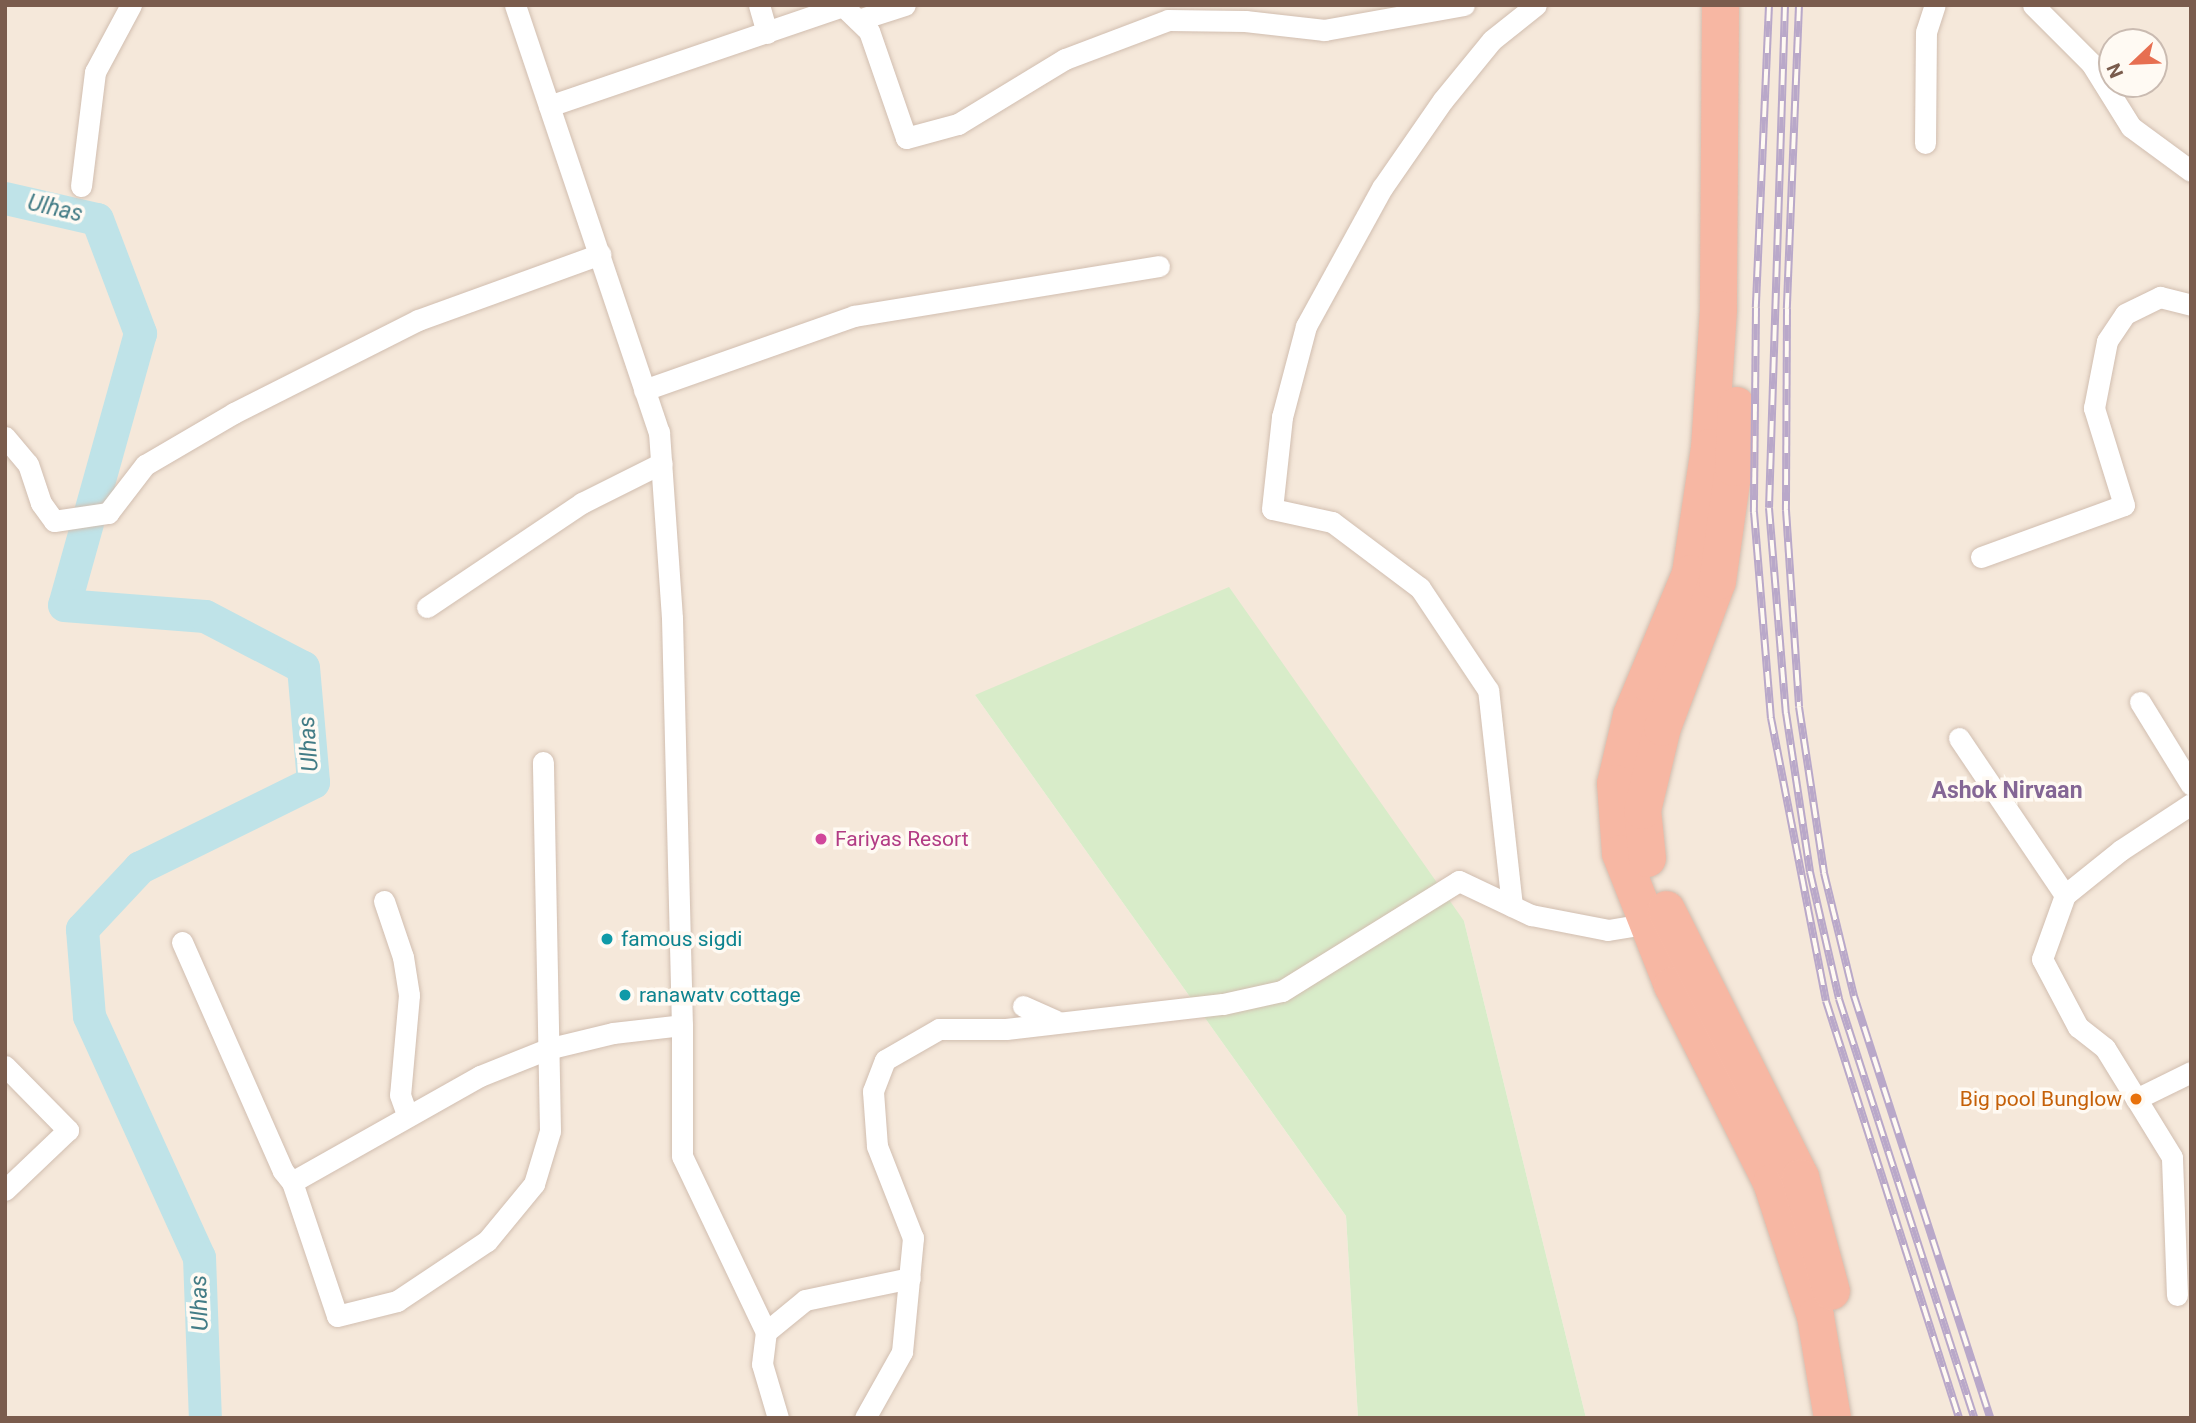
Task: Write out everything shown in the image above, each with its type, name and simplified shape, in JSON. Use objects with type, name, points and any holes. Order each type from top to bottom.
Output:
[{"type":"highway","points":[[1720,5],[1718,309],[1709,447],[1690,573],[1631,715],[1615,783],[1620,853],[1800,1177],[1839,1319],[1854,1418]]},
{"type":"highway","points":[[1743,5],[1733,467],[1717,581],[1662,727],[1642,810],[1644,850],[1657,922],[1771,1182],[1815,1316],[1832,1418]]},
{"type":"street","points":[[81,186],[95,72],[131,5]]},
{"type":"street","points":[[515,5],[659,432],[672,618],[682,1025],[682,1156],[766,1332],[762,1364],[778,1418]]},
{"type":"street","points":[[760,5],[767,33]]},
{"type":"street","points":[[858,20],[905,5]]},
{"type":"street","points":[[549,106],[843,6],[869,31],[906,138],[958,124],[1065,59],[1168,20],[1245,21],[1324,30],[1464,5]]},
{"type":"street","points":[[1512,906],[1488,690],[1420,588],[1332,522],[1272,509],[1282,417],[1306,326],[1382,188],[1443,100],[1492,40],[1536,5]]},
{"type":"street","points":[[1924,142],[1926,33],[1936,5]]},
{"type":"street","points":[[2033,5],[2091,63],[2131,127],[2191,171]]},
{"type":"street","points":[[5,437],[28,464],[41,503],[54,522],[108,513],[145,465],[234,413],[418,320],[600,254]]},
{"type":"street","points":[[644,390],[854,316],[1159,266]]},
{"type":"street","points":[[1981,557],[2124,505],[2094,408],[2107,341],[2126,314],[2160,297],[2191,304]]},
{"type":"street","points":[[427,607],[582,503],[662,463]]},
{"type":"street","points":[[2140,702],[2191,785]]},
{"type":"street","points":[[1959,738],[2065,895]]},
{"type":"street","points":[[182,942],[283,1171],[292,1182],[337,1316],[397,1301],[487,1241],[534,1184],[550,1131],[543,762]]},
{"type":"street","points":[[2177,1295],[2172,1157],[2105,1048],[2078,1027],[2042,959],[2065,895],[2121,850],[2191,804]]},
{"type":"street","points":[[865,1418],[902,1352],[913,1238],[877,1146],[873,1091],[885,1060],[939,1029],[1006,1029],[1055,1020],[1223,1004],[1282,991],[1460,881],[1531,915],[1608,930],[1657,922]]},
{"type":"street","points":[[384,901],[403,957],[409,995],[400,1095],[407,1114]]},
{"type":"street","points":[[1023,1006],[1055,1020]]},
{"type":"street","points":[[292,1182],[407,1114],[430,1107],[480,1076],[547,1049],[613,1033],[682,1025]]},
{"type":"street","points":[[5,1066],[68,1130],[5,1191]]},
{"type":"street","points":[[2136,1099],[2191,1072]]},
{"type":"street","points":[[766,1332],[805,1300],[910,1278]]},
{"type":"shaded area","points":[[5,5],[2191,5],[2191,1418],[1586,1418],[1464,921],[975,695],[1346,1216],[1358,1418],[5,1418]]},
{"type":"green space","points":[[1229,587],[1464,921],[1586,1418],[1358,1418],[1346,1216],[975,695]]},
{"type":"waterway","name":"Ulhas","points":[[5,198],[97,219],[140,333],[64,605],[205,616],[303,667],[313,782],[140,867],[82,929],[89,1016],[199,1257],[205,1418]]},
{"type":"railway","points":[[1769,5],[1756,308],[1754,512],[1771,718],[1826,1001],[1959,1418]]},
{"type":"railway","points":[[1785,5],[1769,508],[1786,713],[1810,872],[1839,999],[1974,1418]]},
{"type":"railway","points":[[1799,5],[1787,309],[1786,510],[1799,707],[1824,873],[1854,996],[1990,1418]]},
{"type":"place","name":"Fariyas Resort","points":[[821,839]]},
{"type":"place","name":"famous sigdi","points":[[607,939]]},
{"type":"place","name":"ranawatv cottage","points":[[625,995]]},
{"type":"place","name":"Big pool Bunglow","points":[[2136,1099]]},
{"type":"district","name":"Ashok Nirvaan","points":[[2007,791]]}]
